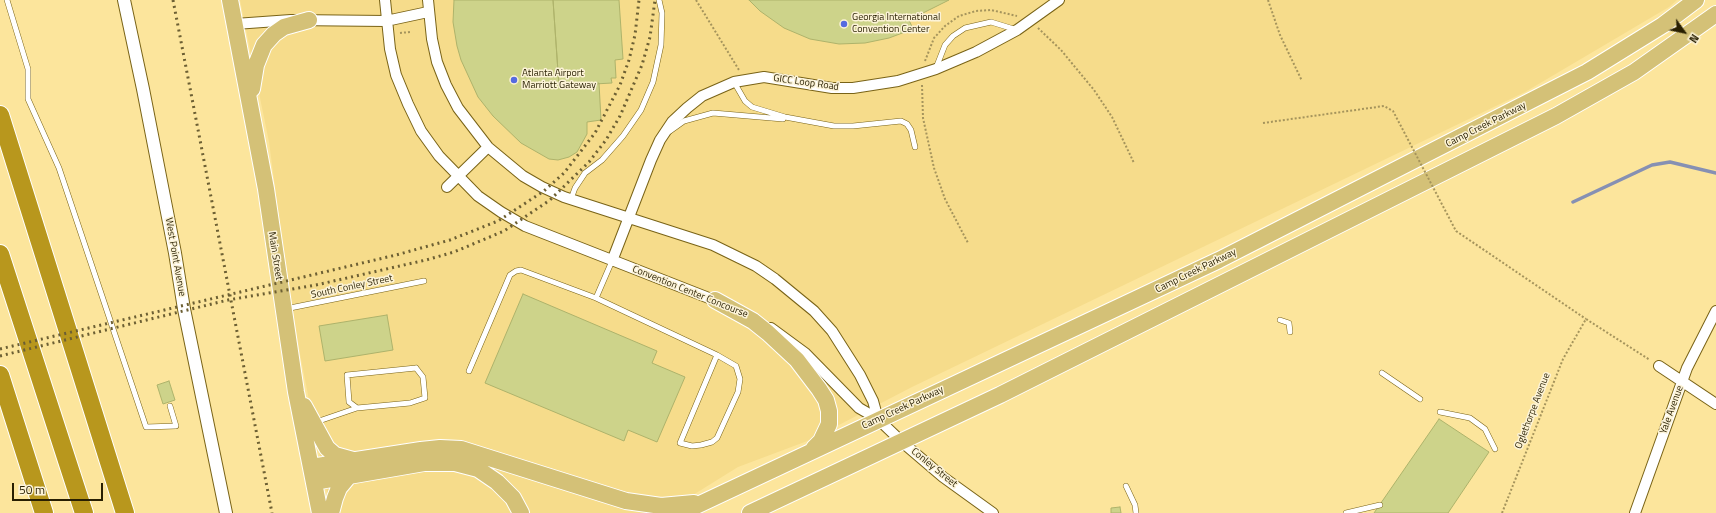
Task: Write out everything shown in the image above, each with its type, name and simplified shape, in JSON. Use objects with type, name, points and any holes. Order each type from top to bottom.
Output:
[{"type":"highway","points":[[0,115],[58,295],[125,513]]},
{"type":"highway","points":[[0,254],[84,513]]},
{"type":"highway","points":[[58,295],[138,513]]},
{"type":"highway","points":[[0,375],[44,513]]},
{"type":"main road","name":"Main Street","points":[[230,0],[251,100],[266,189],[296,392],[320,513]]},
{"type":"main road","name":"Camp Creek Parkway","points":[[681,513],[878,419],[1170,284],[1546,94],[1626,50],[1696,0]]},
{"type":"main road","points":[[750,513],[1019,386],[1562,112],[1634,72],[1672,48],[1716,14]]},
{"type":"main road","points":[[251,100],[256,64],[264,45],[274,34],[284,27],[309,20]]},
{"type":"main road","points":[[715,300],[752,321],[768,333],[796,360],[819,389],[827,405],[829,424],[821,441],[812,450]]},
{"type":"main road","points":[[296,392],[327,448],[335,455],[357,460]]},
{"type":"main road","points":[[313,475],[357,460],[425,449],[461,449],[626,501],[662,506],[701,503]]},
{"type":"main road","points":[[313,475],[349,476],[424,463],[448,462],[466,465],[478,469],[497,482],[513,498],[521,513]]},
{"type":"main road","points":[[332,513],[339,488],[349,476]]},
{"type":"main road","points":[[765,513],[805,487]]},
{"type":"street","name":"West Point Avenue","points":[[124,0],[157,159],[184,309],[226,513]]},
{"type":"street","name":"Convention Center Concourse","points":[[385,0],[386,21],[393,62],[408,104],[421,131],[439,156],[478,196],[525,226],[715,300],[753,318],[790,340],[806,353],[860,408],[878,419]]},
{"type":"street","points":[[428,0],[428,12],[437,62],[446,86],[458,108],[488,147],[523,176],[571,199],[713,245],[735,254],[756,266],[795,294],[818,316],[846,351],[873,401],[878,419]]},
{"type":"street","name":"GICC Loop Road","points":[[612,261],[660,140],[672,122],[686,108],[702,96],[740,81],[764,77],[832,88],[853,88],[875,86],[922,74],[976,52],[1016,30],[1059,0]]},
{"type":"street","points":[[235,24],[309,20],[386,21],[428,12]]},
{"type":"street","points":[[447,187],[488,147]]},
{"type":"street","name":"Yale Avenue","points":[[1635,513],[1682,381],[1716,311]]},
{"type":"street","points":[[1659,366],[1716,404]]},
{"type":"street","name":"Conley Street","points":[[878,419],[943,477],[992,513]]},
{"type":"lane","points":[[7,0],[28,69],[28,99],[59,168],[146,427],[176,426],[170,406]]},
{"type":"lane","points":[[571,199],[575,188],[585,173],[602,160],[624,136],[641,110],[653,82],[661,45],[662,13],[660,0]]},
{"type":"lane","points":[[936,69],[945,45],[953,36],[965,28],[991,22],[1016,30]]},
{"type":"lane","points":[[740,81],[742,97],[752,107],[810,123]]},
{"type":"lane","points":[[660,140],[684,121],[713,113],[728,113],[810,123],[853,126],[901,121],[907,124],[911,130],[915,147]]},
{"type":"lane","points":[[596,298],[612,261]]},
{"type":"lane","points":[[469,371],[510,275],[521,270],[596,298],[717,354],[736,366],[740,379],[738,392],[717,438],[712,442],[701,445],[692,446],[680,443],[717,354]]},
{"type":"lane","name":"South Conley Street","points":[[283,310],[424,281]]},
{"type":"lane","points":[[1280,320],[1289,323],[1290,332]]},
{"type":"lane","points":[[313,423],[357,408],[410,403],[425,398],[423,377],[416,368],[347,376],[349,402],[357,408]]},
{"type":"lane","points":[[1382,373],[1420,399]]},
{"type":"lane","points":[[1440,412],[1470,418],[1485,429],[1495,449]]},
{"type":"lane","points":[[1126,486],[1135,505],[1136,513]]},
{"type":"lane","points":[[1346,513],[1380,506]]},
{"type":"path","points":[[696,0],[726,47],[740,81]]},
{"type":"path","points":[[1268,0],[1280,35],[1302,81]]},
{"type":"path","points":[[968,243],[945,199],[929,151],[923,118],[922,74],[927,53],[934,38],[945,26],[959,16],[976,11],[991,10],[1008,12],[1028,22],[1050,39],[1084,76],[1112,117],[1134,163]]},
{"type":"path","points":[[395,34],[410,32]]},
{"type":"path","points":[[1262,123],[1384,106],[1389,108],[1393,111],[1456,231],[1586,319],[1659,366]]},
{"type":"path","name":"Oglethorpe Avenue","points":[[1502,513],[1563,359],[1573,338],[1586,319]]},
{"type":"shaded area","points":[[240,0],[1677,0],[1669,7],[1525,92],[912,387],[810,440],[738,467],[664,513],[331,513],[300,354],[285,263],[269,142]]},
{"type":"building","name":"Atlanta Airport Marriott Gateway","points":[[454,0],[553,0],[559,86],[599,83],[601,120],[587,122],[587,134],[577,152],[569,157],[558,160],[549,159],[521,143],[493,116],[478,97],[461,60],[453,22]]},
{"type":"building","points":[[553,0],[619,0],[623,59],[615,60],[616,78],[611,78],[612,83],[559,86]]},
{"type":"building","name":"Georgia International Convention Center","points":[[749,0],[949,0],[909,20],[913,29],[889,38],[865,43],[839,44],[810,39],[784,28],[760,11]]},
{"type":"building","points":[[523,294],[657,351],[652,363],[685,377],[657,442],[628,430],[624,441],[485,383]]},
{"type":"building","points":[[387,315],[393,350],[325,361],[319,326]]},
{"type":"building","points":[[169,381],[175,400],[163,404],[157,385]]},
{"type":"building","points":[[1439,419],[1489,452],[1448,513],[1374,513]]},
{"type":"building","points":[[1120,507],[1121,513],[1111,513],[1111,508]]},
{"type":"waterway","points":[[1573,202],[1652,165],[1670,162],[1716,173]]},
{"type":"railway","points":[[173,0],[272,513]]},
{"type":"railway","points":[[0,349],[396,255],[450,240],[498,221],[544,191],[564,173],[595,133],[620,85],[629,60],[635,35],[639,0]]},
{"type":"railway","points":[[0,356],[228,300],[316,285],[426,260],[454,252],[504,231],[550,200],[589,162],[606,140],[620,116],[642,65],[650,37],[655,0]]},
{"type":"place","name":"Georgia International Convention Center","points":[[844,24]]},
{"type":"place","name":"Atlanta Airport Marriott Gateway","points":[[514,80]]}]
